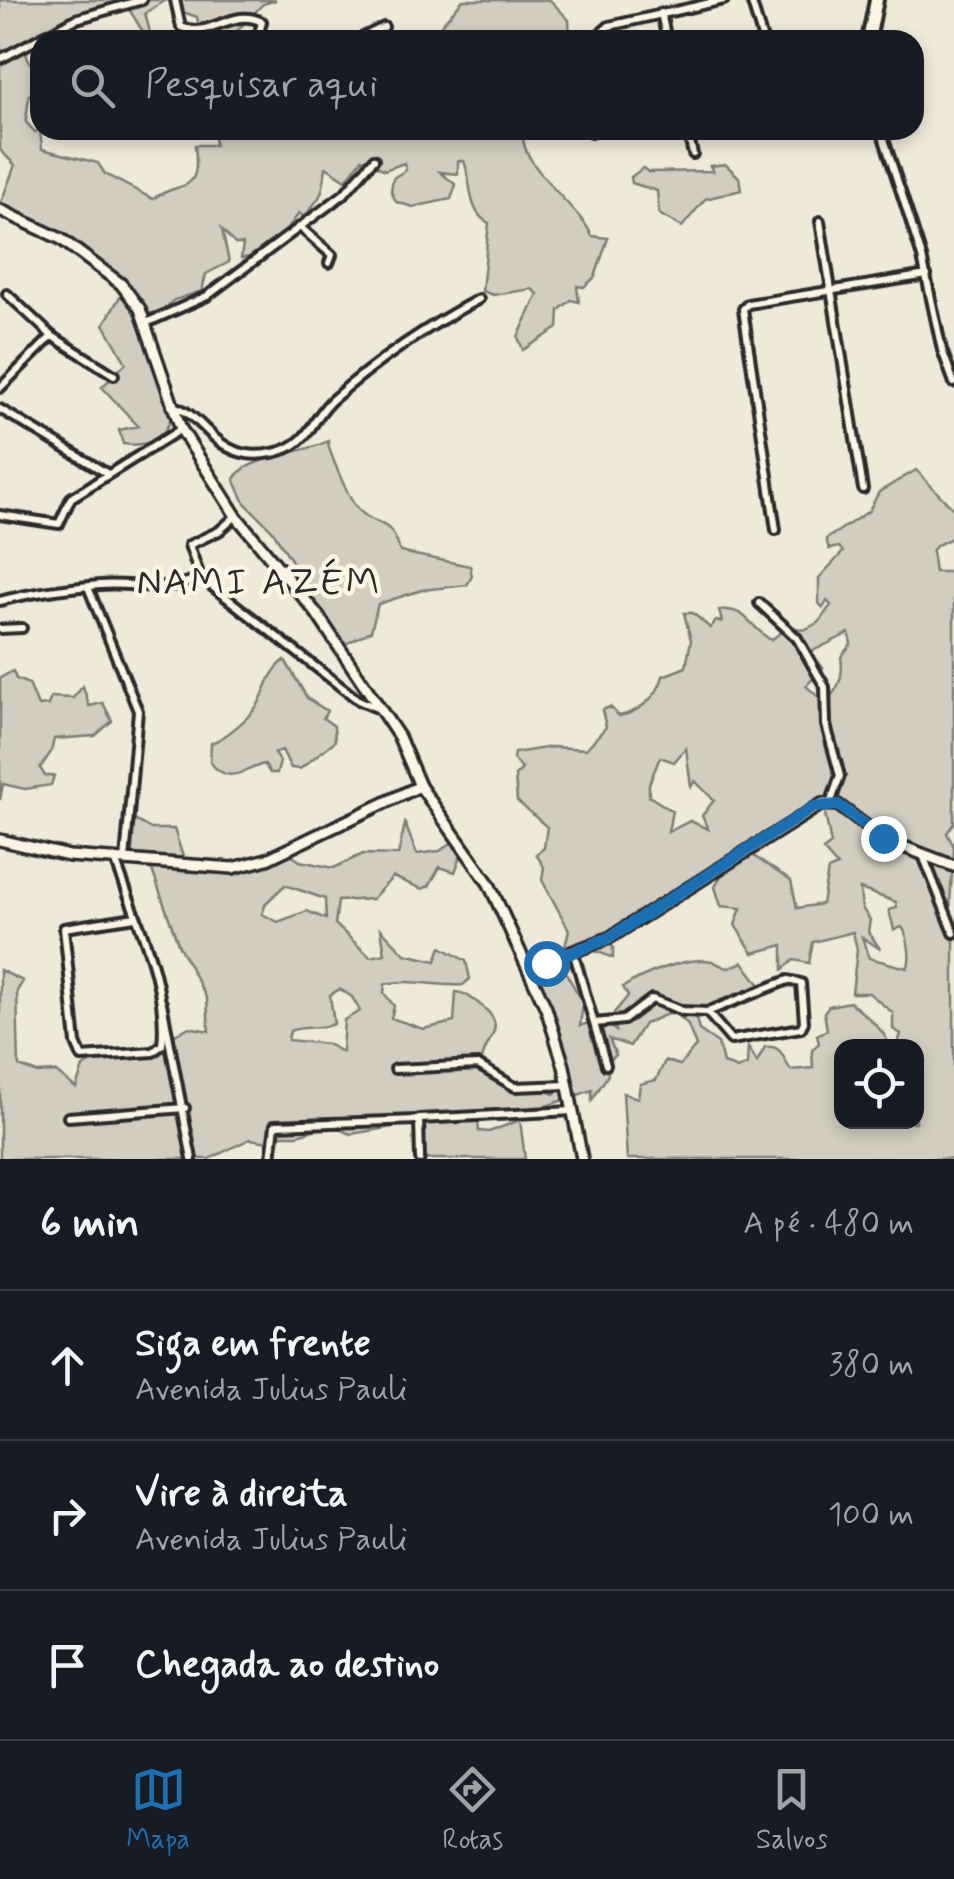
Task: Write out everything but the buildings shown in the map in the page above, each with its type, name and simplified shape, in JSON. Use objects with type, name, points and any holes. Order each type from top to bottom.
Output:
[{"type":"street","points":[[55,30],[76,19],[142,0]]},
{"type":"street","points":[[175,0],[181,26],[192,30]]},
{"type":"street","points":[[604,30],[724,0]]},
{"type":"street","points":[[751,0],[760,30]]},
{"type":"street","points":[[870,30],[876,0]]},
{"type":"street","points":[[661,13],[665,30]]},
{"type":"street","points":[[208,30],[248,16],[262,22],[260,30]]},
{"type":"street","points":[[380,30],[384,28]]},
{"type":"street","points":[[0,59],[30,43]]},
{"type":"street","points":[[690,140],[693,154]]},
{"type":"street","points":[[884,140],[927,275],[942,350],[954,382]]},
{"type":"street","points":[[146,323],[208,296],[344,194],[374,158]]},
{"type":"street","points":[[0,210],[61,240],[100,267],[133,298],[146,323],[170,406],[181,428],[236,516],[316,614],[398,737],[420,786],[477,864],[530,968],[568,1086],[582,1159]]},
{"type":"street","points":[[820,221],[863,489]]},
{"type":"street","points":[[300,227],[332,255],[328,263]]},
{"type":"street","points":[[776,530],[742,311],[748,304],[927,275]]},
{"type":"street","points":[[7,294],[52,336],[114,375]]},
{"type":"street","points":[[170,406],[188,413],[207,435],[228,450],[258,456],[292,446],[324,407],[354,380],[428,326],[479,299]]},
{"type":"street","points":[[0,388],[52,336]]},
{"type":"street","points":[[0,409],[108,474]]},
{"type":"street","points":[[0,515],[59,524],[67,502],[181,428]]},
{"type":"street","points":[[236,516],[219,531],[188,546],[200,577],[358,700],[378,708]]},
{"type":"street","points":[[0,601],[88,587],[164,587],[200,577]]},
{"type":"street","points":[[88,587],[138,711],[120,860],[166,1011],[192,1159]]},
{"type":"street","points":[[759,604],[797,638],[825,687],[826,725],[840,776],[830,804]]},
{"type":"street","points":[[0,629],[22,628]]},
{"type":"street","points":[[0,840],[69,856],[233,868],[267,859],[420,786]]},
{"type":"street","points":[[530,968],[574,954],[632,924],[799,815],[830,804],[924,858],[954,866]]},
{"type":"street","points":[[924,858],[954,933]]},
{"type":"street","points":[[135,917],[64,926],[77,1051],[90,1058],[152,1052],[162,1045],[158,992]]},
{"type":"street","points":[[574,954],[606,1065]]},
{"type":"street","points":[[594,1023],[624,1020],[652,998],[683,1011],[707,1012],[788,980],[801,983],[801,1028],[732,1040],[707,1012]]},
{"type":"street","points":[[395,1069],[478,1064],[516,1087],[568,1086]]},
{"type":"street","points":[[68,1116],[185,1108]]},
{"type":"street","points":[[271,1159],[275,1124],[572,1111]]},
{"type":"street","points":[[417,1120],[420,1159]]},
{"type":"shaded area","points":[[0,0],[166,0],[145,13],[149,30],[142,30],[129,9],[65,30],[30,30],[26,122],[30,140],[41,140],[42,149],[98,163],[105,174],[153,199],[192,180],[195,145],[215,145],[214,140],[524,140],[538,170],[592,236],[608,238],[595,277],[584,287],[577,286],[579,302],[571,300],[559,310],[558,328],[523,350],[518,337],[538,294],[532,289],[493,295],[482,291],[489,223],[477,212],[464,161],[458,161],[458,174],[440,172],[456,185],[451,199],[413,207],[396,202],[391,191],[393,178],[406,170],[404,163],[385,170],[362,159],[346,180],[326,167],[321,195],[315,204],[304,217],[299,213],[267,249],[241,258],[243,244],[235,244],[222,230],[229,262],[206,274],[202,291],[174,300],[161,312],[141,314],[172,416],[154,440],[123,444],[119,430],[138,426],[102,387],[126,363],[104,324],[121,295],[82,256],[0,205],[15,165],[0,150]]},
{"type":"shaded area","points":[[174,0],[276,0],[263,4],[238,30],[199,30],[197,17],[183,12]]},
{"type":"shaded area","points":[[463,0],[550,0],[569,20],[570,30],[437,30]]},
{"type":"shaded area","points":[[725,164],[739,177],[741,190],[705,199],[682,227],[659,214],[657,191],[632,183],[631,177],[643,168],[648,172],[713,171],[710,166]]},
{"type":"shaded area","points":[[328,441],[354,504],[392,532],[400,552],[470,566],[472,576],[467,585],[422,590],[378,604],[371,631],[340,647],[310,611],[306,583],[272,530],[245,503],[234,479],[262,461]]},
{"type":"shaded area","points":[[916,470],[954,510],[954,537],[932,551],[935,572],[954,572],[954,823],[947,833],[954,847],[950,897],[954,927],[954,1159],[627,1159],[623,1093],[638,1098],[640,1084],[656,1080],[665,1061],[680,1065],[696,1046],[687,1023],[672,1012],[644,1024],[630,1046],[609,1039],[616,1055],[607,1062],[608,1075],[592,1100],[592,1090],[526,1113],[478,1121],[479,1131],[489,1132],[520,1120],[525,1159],[423,1159],[424,1133],[417,1123],[351,1134],[329,1125],[298,1135],[270,1135],[270,1142],[250,1139],[209,1159],[0,1159],[0,970],[23,981],[17,991],[19,1066],[37,1073],[56,1072],[76,1088],[83,1067],[91,1062],[136,1050],[168,1049],[171,1037],[189,1027],[209,1031],[207,999],[179,946],[152,870],[128,848],[123,817],[127,804],[131,818],[151,829],[174,829],[184,860],[233,869],[252,866],[285,851],[300,861],[334,868],[363,854],[398,855],[405,824],[417,854],[440,851],[455,840],[462,853],[455,872],[440,867],[429,886],[422,889],[393,877],[372,899],[338,901],[335,924],[370,957],[385,954],[381,929],[405,954],[436,961],[441,947],[466,961],[470,979],[463,985],[385,984],[384,993],[394,1006],[391,1018],[423,1029],[454,1022],[456,992],[467,996],[494,1020],[481,1068],[516,1093],[526,1082],[554,1094],[567,1082],[540,979],[542,967],[557,962],[570,966],[565,971],[583,1003],[580,1026],[600,1019],[616,1031],[614,1013],[628,996],[623,987],[632,982],[691,961],[712,961],[728,968],[743,962],[760,985],[758,995],[695,1014],[699,1030],[718,1043],[723,1063],[737,1069],[747,1065],[748,1047],[757,1062],[765,1047],[771,1047],[779,1050],[791,1070],[813,1068],[812,1050],[819,1043],[817,1035],[827,1030],[824,1012],[829,1006],[850,1002],[886,1039],[834,1039],[834,1129],[924,1129],[924,1039],[899,1039],[901,1034],[893,1029],[893,1013],[869,993],[852,993],[857,950],[853,932],[813,942],[809,963],[794,960],[783,969],[783,945],[753,953],[735,925],[741,908],[721,906],[715,887],[722,873],[752,855],[791,881],[797,908],[822,904],[828,870],[837,866],[823,850],[831,844],[824,808],[811,805],[799,811],[610,932],[607,941],[613,947],[613,958],[596,951],[571,958],[564,950],[569,930],[542,880],[544,867],[536,854],[544,848],[547,827],[517,801],[515,776],[522,769],[513,759],[514,753],[552,747],[586,749],[606,727],[602,710],[610,707],[619,716],[646,703],[663,676],[686,667],[691,640],[684,613],[693,613],[710,628],[716,621],[722,622],[719,610],[736,612],[771,640],[789,626],[804,630],[819,622],[831,605],[827,601],[823,608],[819,603],[819,578],[843,552],[839,547],[829,549],[826,539],[869,511],[879,492]],"holes":[[[849,633],[851,644],[841,657],[839,682],[824,702],[806,686],[823,668],[811,652]],[[686,748],[691,787],[695,781],[714,800],[702,816],[708,829],[690,821],[668,832],[672,811],[649,796],[649,784],[660,757],[674,762]],[[285,885],[325,899],[326,919],[307,911],[278,922],[262,914],[266,903]],[[860,889],[896,902],[897,908],[889,910],[894,930],[902,927],[906,936],[907,968],[869,958],[862,937],[880,949],[868,931],[870,920],[862,908]],[[340,989],[352,997],[360,1011],[344,1020],[342,1052],[327,1044],[288,1040],[290,1031],[334,1024],[330,995]]]},
{"type":"shaded area","points":[[285,660],[307,698],[327,711],[323,718],[334,726],[335,741],[300,769],[291,768],[282,750],[274,754],[280,762],[277,773],[270,773],[264,764],[236,774],[223,773],[210,762],[211,743],[252,713],[273,673]]},
{"type":"shaded area","points":[[13,671],[16,679],[29,684],[38,706],[48,705],[51,697],[73,698],[83,686],[89,706],[103,703],[112,721],[95,736],[54,739],[40,768],[45,776],[54,776],[51,785],[25,789],[3,784],[0,800],[0,678]]},
{"type":"district","name":"NAMI AZÉM","points":[[259,581]]},
{"type":"route","points":[[546,963],[609,938],[822,804],[838,805],[883,838]]}]
